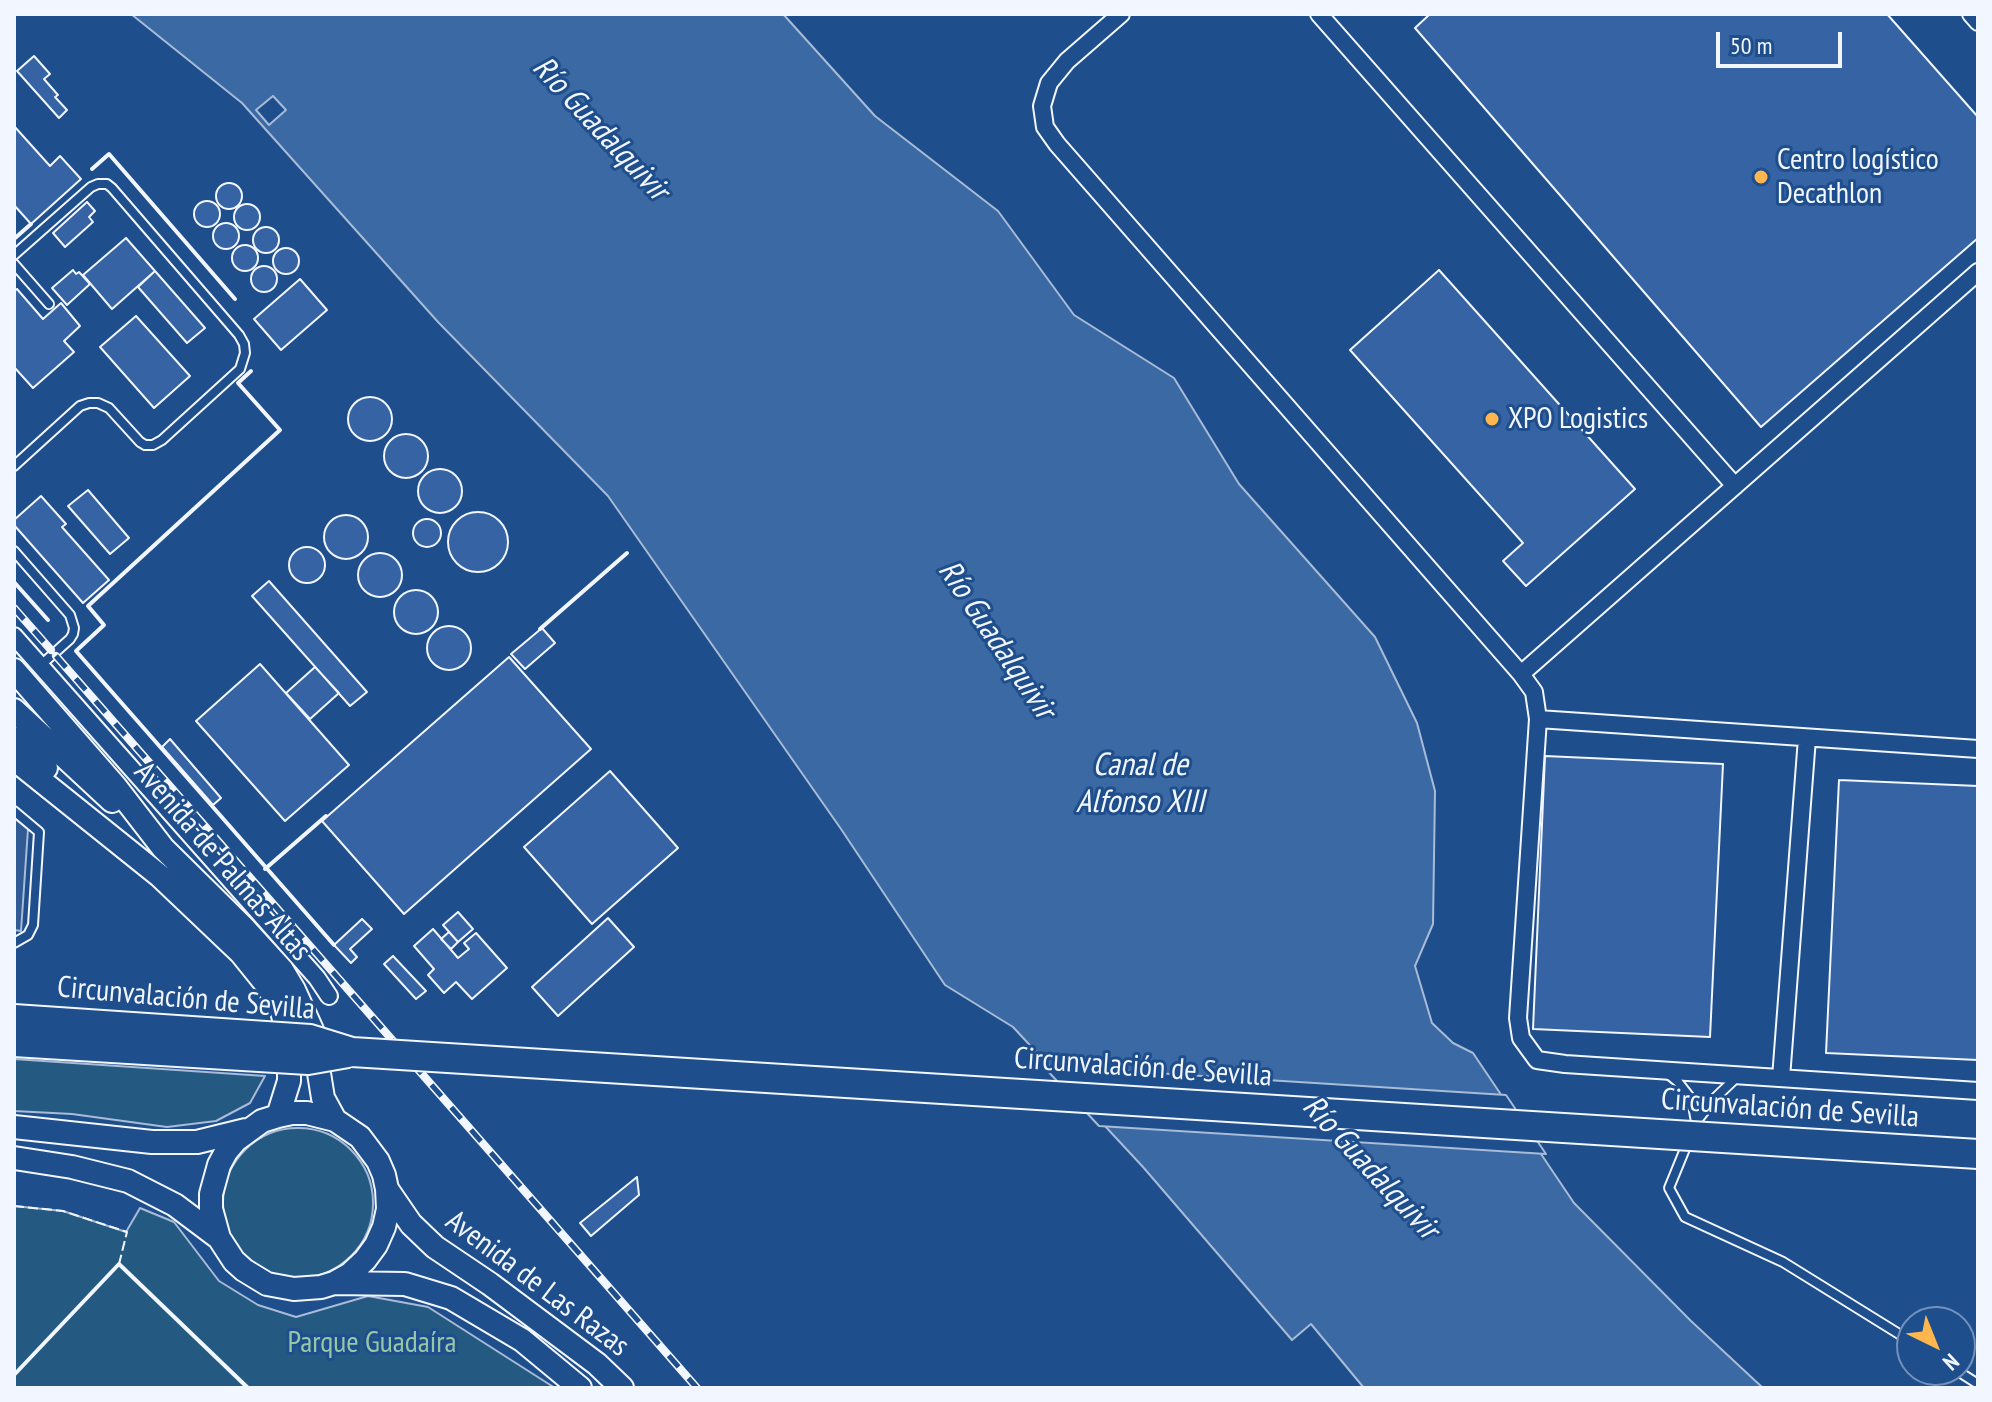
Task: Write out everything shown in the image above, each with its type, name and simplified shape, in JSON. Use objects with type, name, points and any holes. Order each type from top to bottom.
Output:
[{"type":"highway","name":"Circunvalación de Sevilla","points":[[14,1019],[310,1039],[352,1052],[1978,1154]]},
{"type":"highway","name":"Circunvalación de Sevilla","points":[[14,1042],[308,1060],[352,1052]]},
{"type":"main road","name":"Avenida de Palmas Altas","points":[[14,670],[115,786],[163,848],[282,970],[312,1030],[323,1098],[335,1120]]},
{"type":"main road","points":[[14,710],[163,848]]},
{"type":"main road","points":[[14,738],[160,876]]},
{"type":"main road","name":"Avenida de Palmas Altas","points":[[14,759],[160,876],[241,953],[266,984],[281,1008],[289,1038],[289,1081],[278,1116]]},
{"type":"main road","points":[[307,1113],[335,1120],[348,1127],[370,1148],[384,1175],[386,1218],[376,1245],[350,1274],[334,1283],[307,1289],[267,1284],[234,1261],[219,1238],[211,1209],[214,1179],[226,1152],[247,1130],[262,1121],[307,1113]]},
{"type":"main road","points":[[14,1127],[152,1142],[197,1142],[247,1130]]},
{"type":"main road","points":[[14,1158],[72,1167],[128,1181],[175,1205],[219,1238]]},
{"type":"main road","name":"Avenida de Las Razas","points":[[387,1189],[411,1224],[435,1247],[597,1364],[622,1388]]},
{"type":"main road","name":"Avenida de Las Razas","points":[[334,1283],[405,1284],[451,1298],[522,1340],[580,1388]]},
{"type":"street","points":[[1121,14],[1067,61],[1049,83],[1042,106],[1045,127],[1534,692],[1538,719],[1518,1018],[1521,1038],[1537,1060],[1978,1091]]},
{"type":"street","points":[[1319,14],[1735,486]]},
{"type":"street","points":[[1971,14],[1978,22]]},
{"type":"street","points":[[1521,674],[1978,272]]},
{"type":"street","points":[[14,636],[317,978],[329,996]]},
{"type":"street","points":[[1538,719],[1978,749]]},
{"type":"street","points":[[1781,1078],[1807,738]]},
{"type":"lane","points":[[14,255],[91,187],[107,184],[239,335],[245,353],[240,369],[153,445],[140,442],[109,408],[89,403],[80,406],[14,466]]},
{"type":"lane","points":[[14,264],[49,304]]},
{"type":"lane","points":[[14,551],[70,615],[74,628],[70,639],[41,665]]},
{"type":"lane","points":[[14,811],[39,832],[33,925],[28,935],[14,943]]},
{"type":"lane","points":[[1663,1070],[1678,1082],[1692,1100],[1696,1122]]},
{"type":"lane","points":[[1739,1075],[1696,1122],[1669,1188],[1685,1217],[1783,1262],[1896,1332]]},
{"type":"green space","points":[[14,1059],[265,1076],[250,1103],[216,1121],[167,1127],[72,1114],[14,1111]]},
{"type":"green space","points":[[298,1128],[327,1134],[351,1150],[367,1174],[373,1203],[367,1232],[351,1256],[327,1272],[298,1278],[269,1272],[245,1256],[229,1232],[223,1203],[229,1174],[245,1150],[269,1134]]},
{"type":"green space","name":"Parque Guadaíra","points":[[14,1206],[63,1211],[126,1232],[140,1208],[174,1222],[219,1281],[258,1305],[296,1317],[368,1296],[428,1307],[555,1388],[14,1388]]},
{"type":"shaded area","points":[[14,818],[28,829],[21,931],[14,930]]},
{"type":"water","name":"Canal de Alfonso XIII","points":[[131,14],[783,14],[875,116],[998,211],[1074,315],[1174,378],[1239,484],[1375,637],[1417,723],[1435,791],[1433,924],[1415,966],[1432,1023],[1453,1043],[1473,1053],[1574,1203],[1691,1321],[1763,1388],[1364,1388],[1311,1324],[1292,1340],[1143,1167],[1013,1027],[945,985],[841,829],[608,496],[438,322],[242,103]]},
{"type":"pier","points":[[273,96],[286,110],[269,125],[256,110]]},
{"type":"pier","points":[[1043,1066],[1506,1095],[1546,1154],[1099,1126]]},
{"type":"building","name":"Centro logístico Decathlon","points":[[1430,14],[1887,14],[1978,117],[1978,238],[1761,427],[1415,28]]},
{"type":"building","points":[[34,56],[50,74],[44,79],[67,110],[59,118],[17,71]]},
{"type":"building","points":[[14,126],[50,166],[60,156],[81,179],[31,224],[14,205]]},
{"type":"building","points":[[229,183],[238,187],[242,196],[238,205],[229,209],[220,205],[216,196],[220,187]]},
{"type":"building","points":[[207,201],[216,205],[220,214],[216,223],[207,227],[198,223],[194,214],[198,205]]},
{"type":"building","points":[[87,202],[95,211],[89,217],[93,222],[65,247],[53,233]]},
{"type":"building","points":[[247,204],[256,208],[260,217],[256,226],[247,230],[238,226],[234,217],[238,208]]},
{"type":"building","points":[[226,223],[235,227],[239,236],[235,245],[226,249],[217,245],[213,236],[217,227]]},
{"type":"building","points":[[266,227],[275,231],[279,240],[275,249],[266,253],[257,249],[253,240],[257,231]]},
{"type":"building","points":[[126,238],[155,271],[112,309],[83,275]]},
{"type":"building","points":[[245,245],[254,249],[258,258],[254,267],[245,271],[236,267],[232,258],[236,249]]},
{"type":"building","points":[[286,248],[295,252],[299,261],[295,270],[286,274],[277,270],[273,261],[277,252]]},
{"type":"building","points":[[264,266],[273,270],[277,279],[273,288],[264,292],[255,288],[251,279],[255,270]]},
{"type":"building","points":[[73,270],[90,284],[67,305],[52,288]]},
{"type":"building","name":"XPO Logistics","points":[[1439,270],[1635,489],[1526,586],[1503,561],[1523,543],[1350,350]]},
{"type":"building","points":[[155,271],[205,328],[187,343],[138,287]]},
{"type":"building","points":[[300,279],[327,310],[281,350],[254,319]]},
{"type":"building","points":[[17,289],[43,319],[61,303],[80,326],[64,341],[74,352],[33,388],[14,367],[14,291]]},
{"type":"building","points":[[136,316],[190,376],[154,408],[100,347]]},
{"type":"building","points":[[370,397],[386,403],[392,419],[386,435],[370,441],[354,435],[348,419],[354,403]]},
{"type":"building","points":[[406,434],[422,440],[428,456],[422,472],[406,478],[390,472],[384,456],[390,440]]},
{"type":"building","points":[[440,469],[456,475],[462,491],[456,507],[440,513],[424,507],[418,491],[424,475]]},
{"type":"building","points":[[88,490],[129,538],[110,554],[68,506]]},
{"type":"building","points":[[41,496],[66,524],[62,527],[109,580],[83,603],[14,525],[14,520]]},
{"type":"building","points":[[478,512],[489,514],[499,521],[506,531],[506,553],[499,563],[489,570],[478,572],[467,570],[457,563],[450,553],[448,542],[450,531],[457,521],[467,514]]},
{"type":"building","points":[[346,515],[362,521],[368,537],[362,553],[346,559],[330,553],[324,537],[330,521]]},
{"type":"building","points":[[427,519],[437,523],[441,533],[437,543],[427,547],[417,543],[413,533],[417,523]]},
{"type":"building","points":[[307,547],[319,553],[325,565],[319,577],[307,583],[295,577],[289,565],[295,553]]},
{"type":"building","points":[[380,553],[396,559],[402,575],[396,591],[380,597],[364,591],[358,575],[364,559]]},
{"type":"building","points":[[269,581],[367,692],[350,706],[252,596]]},
{"type":"building","points":[[416,590],[432,596],[438,612],[432,628],[416,634],[400,628],[394,612],[400,596]]},
{"type":"building","points":[[449,626],[465,632],[471,648],[465,664],[449,670],[433,664],[427,648],[433,632]]},
{"type":"building","points":[[542,628],[555,643],[525,669],[511,654]]},
{"type":"building","points":[[509,657],[591,749],[404,914],[322,821]]},
{"type":"building","points":[[260,664],[349,765],[285,821],[196,721]]},
{"type":"building","points":[[315,667],[339,693],[310,719],[286,693]]},
{"type":"building","points":[[170,739],[221,798],[213,805],[162,747]]},
{"type":"building","points":[[1545,756],[1723,764],[1710,1037],[1533,1029]]},
{"type":"building","points":[[610,771],[678,848],[592,924],[524,847]]},
{"type":"building","points":[[1839,780],[1978,786],[1978,1060],[1826,1053]]},
{"type":"building","points":[[458,912],[473,929],[458,942],[443,925]]},
{"type":"building","points":[[608,918],[634,947],[558,1016],[532,987]]},
{"type":"building","points":[[362,919],[372,929],[350,949],[357,957],[351,963],[334,945]]},
{"type":"building","points":[[433,929],[458,958],[469,949],[464,943],[476,933],[507,968],[472,999],[456,982],[444,993],[428,975],[434,969],[414,946]]},
{"type":"building","points":[[449,932],[458,942],[451,949],[441,939]]},
{"type":"building","points":[[393,956],[426,991],[416,999],[384,964]]},
{"type":"building","points":[[637,1177],[639,1195],[591,1236],[580,1223]]},
{"type":"railway","points":[[14,608],[51,650]]},
{"type":"railway","points":[[56,656],[697,1388]]},
{"type":"fence","points":[[14,1206],[63,1211],[127,1232],[119,1264]]},
{"type":"wall","points":[[92,169],[109,154],[235,299]]},
{"type":"wall","points":[[14,239],[31,224]]},
{"type":"wall","points":[[251,371],[238,383],[280,430],[88,606],[104,625],[76,651],[334,945]]},
{"type":"wall","points":[[540,629],[627,553]]},
{"type":"wall","points":[[14,582],[48,620]]},
{"type":"wall","points":[[265,869],[326,816]]},
{"type":"wall","points":[[14,1375],[119,1264],[248,1388]]},
{"type":"place","name":"Centro logístico Decathlon","points":[[1761,177]]},
{"type":"place","name":"XPO Logistics","points":[[1492,419]]},
{"type":"water label","name":"Río Guadalquivir","points":[[600,129]]},
{"type":"water label","name":"Río Guadalquivir","points":[[996,640]]},
{"type":"water label","name":"Río Guadalquivir","points":[[1370,1168]]}]
